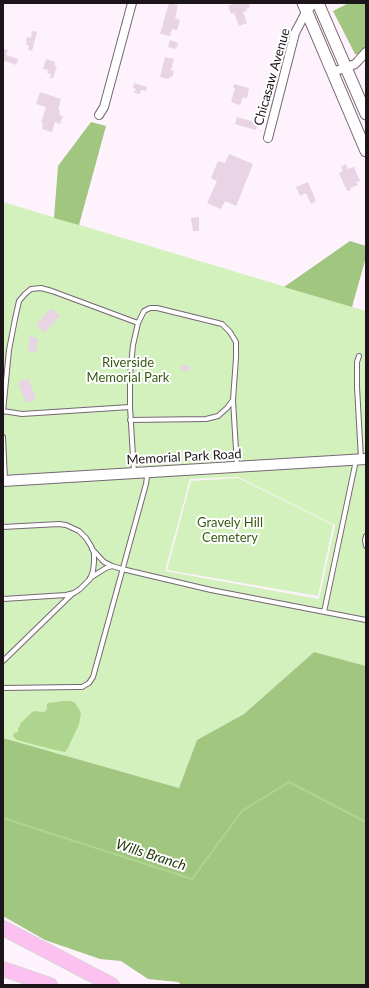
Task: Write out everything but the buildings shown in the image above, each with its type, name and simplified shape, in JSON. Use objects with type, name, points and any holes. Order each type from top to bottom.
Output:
[{"type":"highway","points":[[3,928],[112,985]]},
{"type":"highway","points":[[3,969],[50,985]]},
{"type":"main road","points":[[318,3],[366,114]]},
{"type":"main road","points":[[305,7],[366,151]]},
{"type":"street","points":[[99,115],[104,107],[132,3]]},
{"type":"street","name":"Chicasaw Avenue","points":[[268,138],[295,33],[305,7],[314,3]]},
{"type":"street","points":[[333,72],[354,64],[366,52]]},
{"type":"street","name":"Memorial Park Road","points":[[4,481],[361,460]]},
{"type":"lane","points":[[130,407],[22,414],[3,411],[9,350],[19,301],[31,289],[41,288],[52,291],[138,323]]},
{"type":"lane","points":[[134,473],[130,420],[130,376],[133,345],[138,323],[144,311],[150,308],[157,308],[222,324],[230,332],[236,342],[233,400],[237,467]]},
{"type":"lane","points":[[324,612],[355,465],[361,460],[357,381],[357,362],[359,356]]},
{"type":"lane","points":[[130,420],[206,418],[218,416],[233,400]]},
{"type":"lane","points":[[3,437],[4,481]]},
{"type":"lane","points":[[3,688],[82,687],[89,683],[92,677],[146,484],[147,477],[145,472]]},
{"type":"lane","points":[[3,527],[59,524],[66,525],[79,531],[86,538],[94,553],[93,571],[90,579]]},
{"type":"lane","points":[[366,536],[366,546]]},
{"type":"lane","points":[[92,549],[104,562],[122,569],[211,590],[366,620]]},
{"type":"lane","points":[[3,661],[90,579],[106,568],[112,566]]},
{"type":"lane","points":[[3,599],[66,595],[74,593]]},
{"type":"green space","name":"Riverside Memorial Park","points":[[3,202],[366,311],[366,666],[314,652],[244,714],[197,740],[179,788],[3,738]],"holes":[[[238,477],[335,525],[319,599],[165,571],[190,479]]]},
{"type":"green space","name":"Gravely Hill Cemetery","points":[[238,478],[333,525],[318,596],[167,570],[191,481]]},
{"type":"shaded area","points":[[349,3],[366,3],[366,46],[359,55],[355,54],[333,11]]},
{"type":"shaded area","points":[[91,122],[106,126],[79,225],[54,218],[58,166]]},
{"type":"shaded area","points":[[350,241],[366,246],[366,257],[352,307],[284,287]]},
{"type":"shaded area","points":[[314,652],[366,666],[366,985],[182,985],[178,982],[148,979],[121,961],[100,959],[45,940],[3,916],[3,738],[179,788],[197,740],[244,714]]},
{"type":"shaded area","points":[[71,701],[75,703],[81,714],[79,724],[65,752],[17,740],[14,737],[13,735],[14,733],[18,732],[20,724],[31,713],[34,711],[46,711],[48,703]]},
{"type":"waterway","name":"Wills Branch","points":[[3,818],[192,879],[242,811],[289,782],[366,822]]}]
